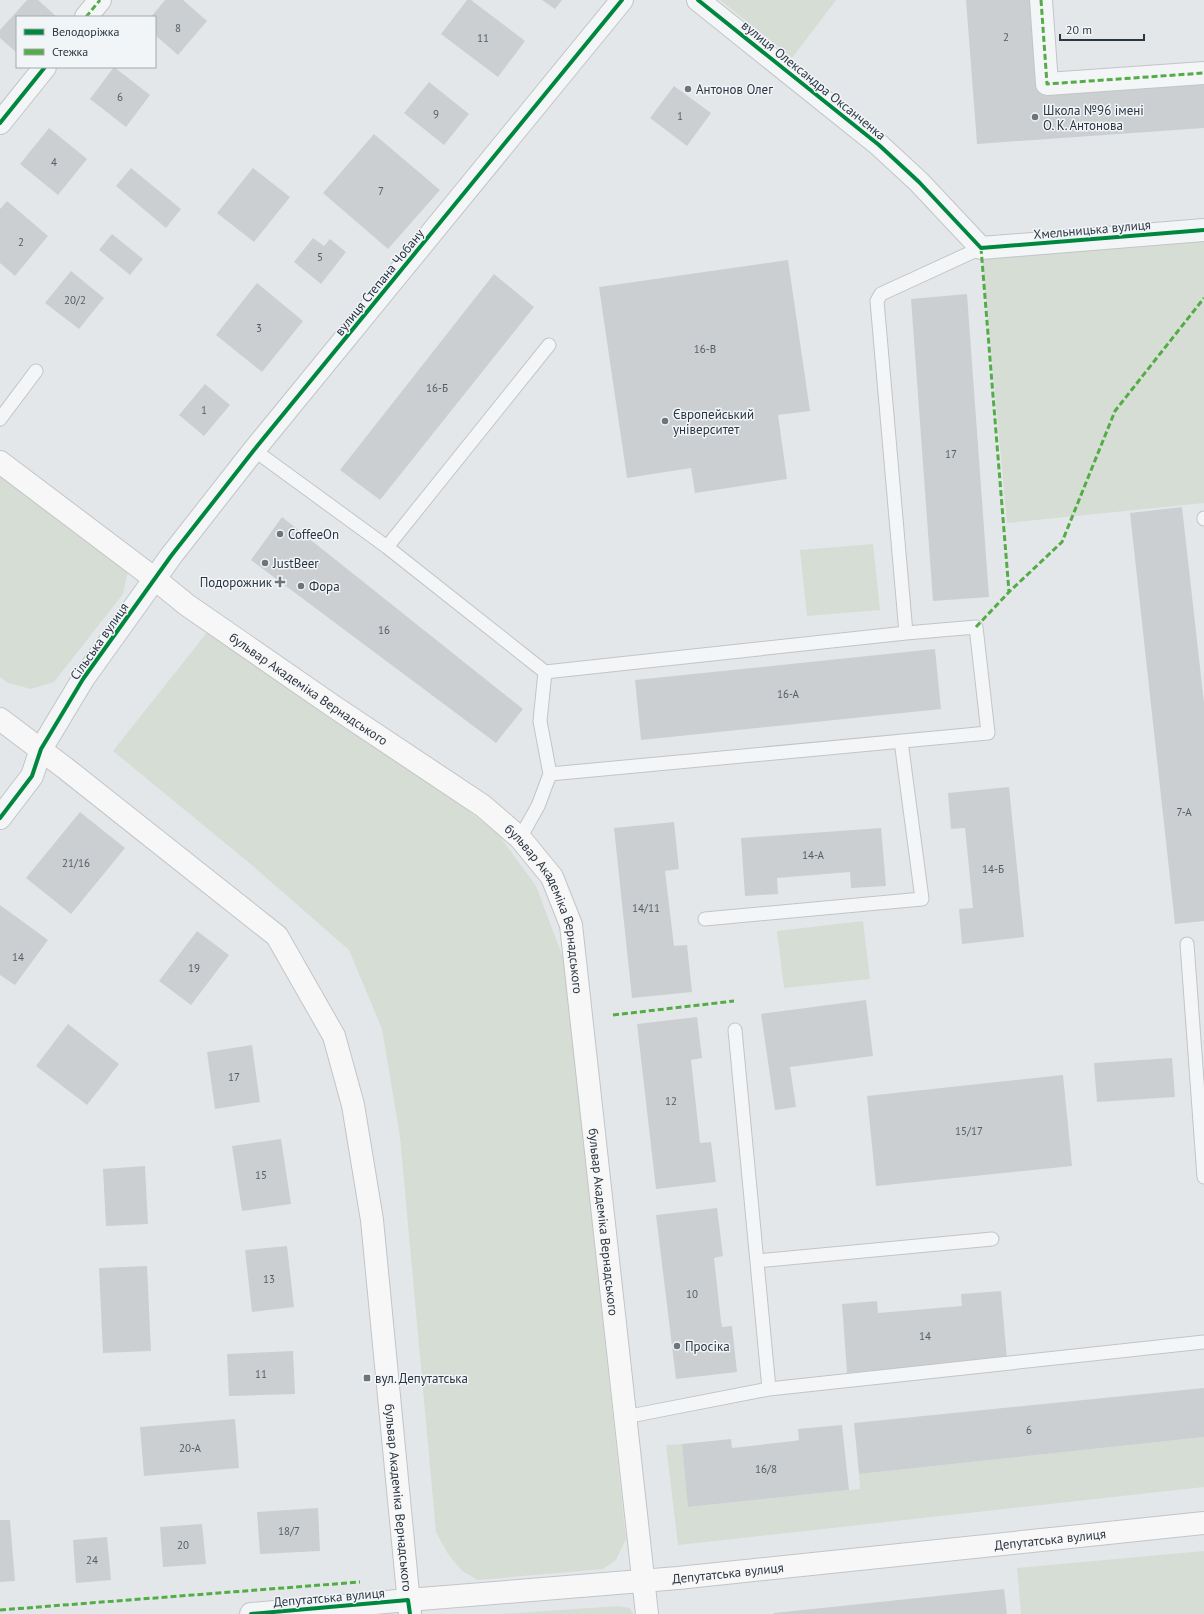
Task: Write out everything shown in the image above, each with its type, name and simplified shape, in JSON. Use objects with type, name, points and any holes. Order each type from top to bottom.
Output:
[{"type":"main road","name":"бульвар Академіка Вернадського","points":[[0,462],[155,579],[187,605],[333,706],[483,806],[520,838],[552,877],[571,925],[647,1614]]},
{"type":"main road","name":"бульвар Академіка Вернадського","points":[[0,719],[41,749],[277,936],[334,1036],[353,1105],[372,1220],[409,1607]]},
{"type":"main road","name":"Депутатська вулиця","points":[[409,1607],[1204,1523]]},
{"type":"street","points":[[87,16],[100,0]]},
{"type":"street","name":"вулиця Степана Чобану","points":[[155,579],[171,556],[254,450],[622,0]]},
{"type":"street","name":"вулиця Олександра Оксанченка","points":[[698,0],[879,145],[919,182],[981,248]]},
{"type":"street","points":[[1041,0],[1047,84],[1204,73]]},
{"type":"street","points":[[0,123],[44,68]]},
{"type":"street","name":"Хмельницька вулиця","points":[[981,248],[1204,230]]},
{"type":"street","name":"Сільська вулиця","points":[[0,818],[32,776],[41,749],[83,679],[155,579]]},
{"type":"street","name":"Депутатська вулиця","points":[[263,1613],[409,1607]]},
{"type":"lane","points":[[906,633],[877,301],[881,294],[981,248]]},
{"type":"lane","points":[[387,547],[549,345]]},
{"type":"lane","points":[[0,419],[36,371]]},
{"type":"lane","points":[[254,450],[387,547],[545,672],[906,633],[976,628],[988,733],[550,774]]},
{"type":"lane","points":[[520,838],[538,806],[550,774],[540,721],[545,672]]},
{"type":"lane","points":[[705,919],[922,899],[901,741]]},
{"type":"lane","points":[[1186,944],[1202,1115],[1204,1177]]},
{"type":"lane","points":[[735,1030],[769,1389]]},
{"type":"lane","points":[[757,1261],[992,1238]]},
{"type":"lane","points":[[625,1417],[769,1389],[1204,1342]]},
{"type":"shaded area","points":[[720,0],[836,0],[792,58]]},
{"type":"shaded area","points":[[1204,237],[1204,503],[1007,523],[982,254]]},
{"type":"shaded area","points":[[0,463],[128,572],[123,594],[54,682],[31,689],[8,683],[0,677]]},
{"type":"shaded area","points":[[873,544],[880,610],[807,616],[800,550]]},
{"type":"shaded area","points":[[212,626],[432,782],[499,835],[536,886],[564,960],[626,1539],[616,1560],[603,1569],[478,1580],[462,1571],[448,1554],[436,1532],[400,1137],[382,1029],[349,950],[253,866],[113,751]]},
{"type":"shaded area","points":[[863,921],[870,979],[784,988],[777,931]]},
{"type":"shaded area","points":[[1204,1437],[1204,1487],[678,1545],[666,1445],[682,1444],[689,1507],[860,1489],[859,1474]]},
{"type":"shaded area","points":[[1204,1551],[1204,1614],[1021,1614],[1017,1568]]},
{"type":"shaded area","points":[[619,1606],[630,1608],[633,1614],[499,1614]]},
{"type":"building","points":[[27,0],[38,0],[56,16],[16,16],[16,52],[0,38],[0,30]]},
{"type":"building","points":[[165,0],[183,0],[207,21],[178,55],[156,36],[156,16],[152,16]]},
{"type":"building","points":[[467,0],[471,0],[525,41],[498,77],[441,34]]},
{"type":"building","points":[[542,0],[562,0],[555,9]]},
{"type":"building","points":[[966,0],[1041,0],[1047,84],[1204,73],[1204,128],[977,144]]},
{"type":"building","points":[[113,68],[115,68],[150,95],[126,127],[90,99]]},
{"type":"building","points":[[429,82],[469,114],[444,145],[404,113]]},
{"type":"building","points":[[674,86],[711,113],[687,146],[650,118]]},
{"type":"building","points":[[49,128],[87,159],[58,195],[20,164]]},
{"type":"building","points":[[374,134],[440,190],[388,249],[323,193]]},
{"type":"building","points":[[131,168],[181,209],[166,228],[116,186]]},
{"type":"building","points":[[253,168],[290,197],[254,242],[217,213]]},
{"type":"building","points":[[7,201],[48,236],[15,276],[0,263],[0,209]]},
{"type":"building","points":[[112,234],[143,259],[130,275],[99,250]]},
{"type":"building","points":[[313,238],[324,246],[330,239],[346,252],[321,284],[294,262]]},
{"type":"building","points":[[788,260],[810,411],[778,415],[787,479],[695,493],[691,468],[627,478],[599,287]]},
{"type":"building","points":[[71,271],[104,298],[79,329],[45,303]]},
{"type":"building","points":[[494,274],[534,307],[380,500],[340,470]]},
{"type":"building","points":[[257,283],[303,321],[262,372],[216,335]]},
{"type":"building","points":[[967,294],[989,597],[933,601],[911,299]]},
{"type":"building","points":[[205,384],[230,405],[204,436],[179,415]]},
{"type":"building","points":[[1182,507],[1204,703],[1204,921],[1175,924],[1130,513]]},
{"type":"building","points":[[282,517],[523,709],[496,743],[251,560]]},
{"type":"building","points":[[935,649],[941,709],[641,740],[635,680]]},
{"type":"building","points":[[1009,787],[1024,937],[962,944],[959,909],[973,908],[965,828],[951,829],[948,793]]},
{"type":"building","points":[[80,812],[125,848],[71,914],[26,878]]},
{"type":"building","points":[[674,822],[679,869],[665,871],[674,946],[687,945],[692,992],[632,998],[614,828]]},
{"type":"building","points":[[881,828],[886,886],[851,888],[850,872],[777,878],[778,894],[745,896],[741,838]]},
{"type":"building","points":[[0,905],[48,940],[15,985],[0,975]]},
{"type":"building","points":[[197,931],[229,955],[191,1005],[159,981]]},
{"type":"building","points":[[866,1000],[873,1056],[790,1067],[796,1107],[775,1110],[761,1014]]},
{"type":"building","points":[[697,1017],[702,1058],[691,1060],[700,1143],[711,1142],[716,1182],[656,1189],[637,1024]]},
{"type":"building","points":[[68,1024],[119,1064],[87,1105],[36,1066]]},
{"type":"building","points":[[252,1045],[260,1102],[215,1109],[207,1052]]},
{"type":"building","points":[[1172,1058],[1175,1097],[1097,1102],[1094,1063]]},
{"type":"building","points":[[1063,1075],[1072,1166],[876,1186],[867,1096]]},
{"type":"building","points":[[281,1139],[291,1204],[242,1211],[232,1146]]},
{"type":"building","points":[[145,1166],[148,1224],[106,1226],[103,1169]]},
{"type":"building","points":[[717,1208],[723,1256],[714,1258],[721,1321],[722,1327],[732,1326],[737,1372],[676,1379],[656,1215]]},
{"type":"building","points":[[287,1246],[294,1307],[252,1312],[245,1250]]},
{"type":"building","points":[[147,1266],[151,1351],[103,1353],[99,1268]]},
{"type":"building","points":[[1001,1291],[1007,1360],[847,1373],[842,1304],[877,1301],[878,1313],[962,1306],[961,1294]]},
{"type":"building","points":[[293,1351],[295,1394],[229,1396],[227,1354]]},
{"type":"building","points":[[1204,1388],[1204,1437],[859,1474],[854,1423]]},
{"type":"building","points":[[235,1419],[239,1468],[144,1476],[140,1427]]},
{"type":"building","points":[[842,1425],[849,1490],[688,1507],[682,1444],[731,1439],[732,1448],[794,1441],[799,1440],[798,1429]]},
{"type":"building","points":[[318,1508],[320,1551],[260,1554],[257,1512]]},
{"type":"building","points":[[0,1520],[10,1520],[15,1581],[0,1582]]},
{"type":"building","points":[[202,1524],[206,1564],[163,1567],[160,1527]]},
{"type":"building","points":[[107,1537],[111,1580],[76,1583],[73,1540]]},
{"type":"building","points":[[1004,1589],[1007,1614],[774,1614],[774,1613]]},
{"type":"marked path","points":[[87,16],[100,0]]},
{"type":"marked path","points":[[1041,0],[1047,84],[1204,73]]},
{"type":"marked path","points":[[981,248],[1009,592]]},
{"type":"marked path","points":[[976,627],[1009,592],[1062,542],[1115,411],[1204,298]]},
{"type":"marked path","points":[[613,1015],[734,1001]]},
{"type":"marked path","points":[[0,1610],[360,1582]]},
{"type":"cycle path","points":[[0,818],[32,776],[41,749],[83,679],[171,556],[254,450],[622,0]]},
{"type":"cycle path","points":[[698,0],[879,145],[919,182],[981,248],[1204,230]]},
{"type":"cycle path","points":[[0,123],[44,68]]},
{"type":"cycle path","points":[[251,1614],[408,1600],[410,1614]]},
{"type":"place","name":"Антонов Олег","points":[[688,89]]},
{"type":"place","name":"Школа №96 імені О. К. Антонова","points":[[1035,117]]},
{"type":"place","name":"Європейський університет","points":[[665,421]]},
{"type":"place","name":"CoffeeOn","points":[[280,534]]},
{"type":"place","name":"JustBeer","points":[[265,563]]},
{"type":"place","name":"Подорожник","points":[[280,582]]},
{"type":"place","name":"Фора","points":[[301,586]]},
{"type":"place","name":"Просіка","points":[[677,1346]]},
{"type":"place","name":"вул. Депутатська","points":[[367,1378]]}]
